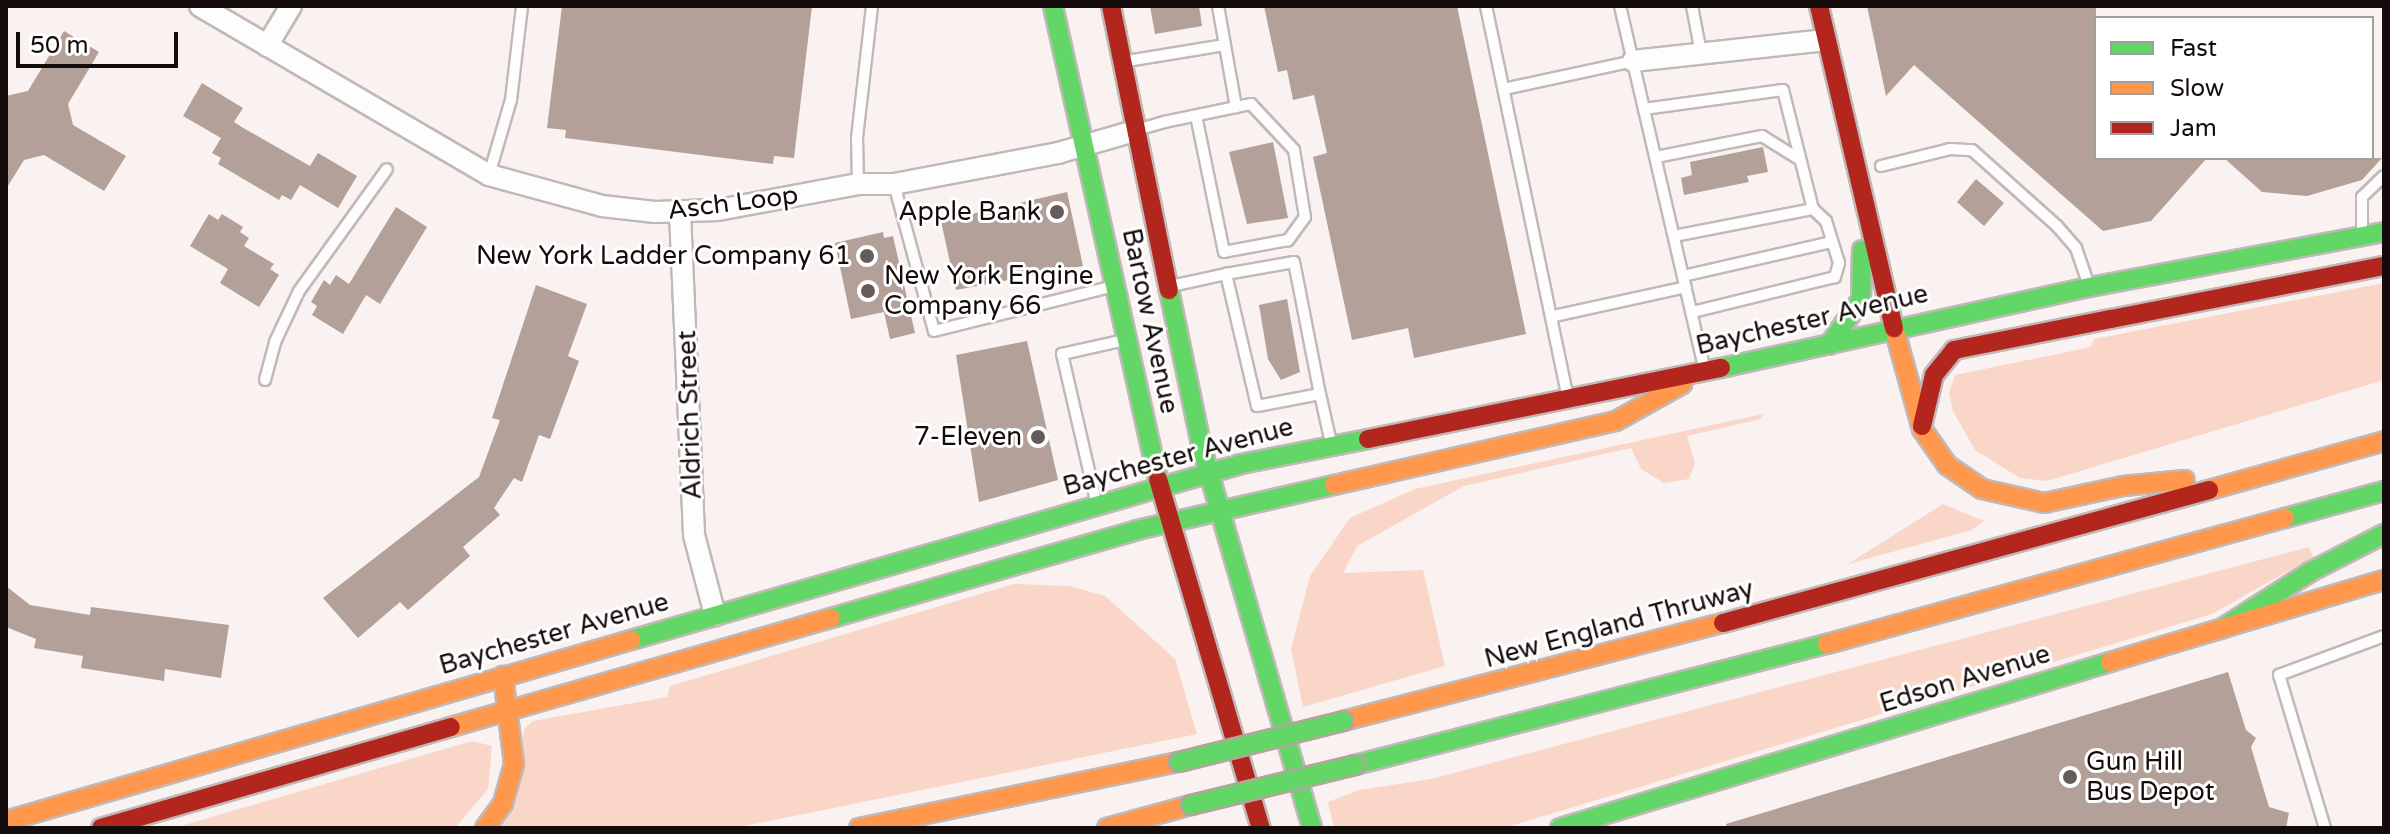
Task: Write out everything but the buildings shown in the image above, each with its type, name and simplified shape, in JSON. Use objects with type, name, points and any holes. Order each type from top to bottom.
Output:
[{"type":"main road","name":"Bartow Avenue","points":[[1053,6],[1160,487],[1261,828]]},
{"type":"main road","name":"Bartow Avenue","points":[[1111,6],[1134,131],[1209,473],[1312,828]]},
{"type":"main road","points":[[1819,6],[1862,208],[1922,429],[1952,470],[1982,489],[2028,503],[2060,502],[2123,486],[2283,471]]},
{"type":"main road","points":[[1829,345],[1861,300],[1862,208]]},
{"type":"main road","name":"Baychester Avenue","points":[[8,817],[1209,473],[1331,445],[1705,372],[2090,287],[2384,232]]},
{"type":"main road","points":[[1922,429],[1934,375],[1954,350],[2384,266]]},
{"type":"main road","points":[[101,828],[1171,523],[1616,421],[1705,372]]},
{"type":"main road","name":"New England Thruway","points":[[859,828],[1179,762],[1723,625],[2384,441]]},
{"type":"main road","points":[[1107,828],[1831,643],[2384,491]]},
{"type":"main road","points":[[2221,629],[2339,555],[2384,534]]},
{"type":"main road","name":"Edson Avenue","points":[[1560,828],[2384,580]]},
{"type":"main road","points":[[485,828],[503,803],[512,774],[510,709],[503,676]]},
{"type":"street","name":"Asch Loop","points":[[200,6],[489,175],[568,200],[680,213],[858,184],[894,184],[1086,146],[1134,131]]},
{"type":"street","points":[[267,46],[291,6]]},
{"type":"street","points":[[1633,61],[1826,40]]},
{"type":"street","name":"Aldrich Street","points":[[680,213],[694,535],[715,615]]},
{"type":"lane","points":[[489,175],[511,100],[522,6]]},
{"type":"lane","points":[[858,184],[857,138],[872,6]]},
{"type":"lane","points":[[1218,6],[1236,107]]},
{"type":"lane","points":[[1486,6],[1554,316],[1567,397]]},
{"type":"lane","points":[[1620,6],[1705,372]]},
{"type":"lane","points":[[1692,6],[1701,53]]},
{"type":"lane","points":[[1121,62],[1225,45]]},
{"type":"lane","points":[[1504,89],[1633,61]]},
{"type":"lane","points":[[1644,109],[1783,90],[1813,209],[1826,221],[1839,263],[1835,277],[1692,312]]},
{"type":"lane","points":[[1134,131],[1196,116],[1251,104],[1294,150],[1305,217],[1288,240],[1224,252],[1196,116]]},
{"type":"lane","points":[[1656,157],[1762,136],[1799,159]]},
{"type":"lane","points":[[1881,166],[1950,149],[1972,150],[2076,248],[2090,287]]},
{"type":"lane","points":[[265,380],[275,342],[299,291],[387,169]]},
{"type":"lane","points":[[2362,237],[2362,197],[2384,176]]},
{"type":"lane","points":[[894,184],[934,331],[1115,286]]},
{"type":"lane","points":[[1674,236],[1813,209]]},
{"type":"lane","points":[[1554,316],[1832,242]]},
{"type":"lane","points":[[1167,287],[1294,262],[1331,445]]},
{"type":"lane","points":[[1226,274],[1257,406],[1320,394]]},
{"type":"lane","points":[[1096,505],[1062,354],[1127,340]]},
{"type":"lane","points":[[2325,828],[2279,675],[2384,636]]},
{"type":"shaded area","points":[[2384,283],[2384,380],[2047,481],[2020,478],[1975,450],[1953,411],[1949,393],[1955,375],[2091,347],[2094,339]]},
{"type":"shaded area","points":[[1763,414],[1761,419],[1687,436],[1695,463],[1689,479],[1664,483],[1641,469],[1631,448],[1464,486],[1357,546],[1343,573],[1423,570],[1445,666],[1303,707],[1291,649],[1310,576],[1350,518],[1415,489]]},
{"type":"shaded area","points":[[1943,504],[1984,521],[1972,530],[1848,564]]},
{"type":"shaded area","points":[[2309,547],[2313,557],[2212,614],[1504,828],[1334,828],[1328,802],[1359,790],[1431,779]]},
{"type":"shaded area","points":[[1014,584],[1070,586],[1105,596],[1175,659],[1197,734],[735,828],[498,828],[525,728],[533,721],[667,697],[670,686]]},
{"type":"shaded area","points":[[472,741],[492,746],[488,789],[455,828],[174,828]]},
{"type":"traffic: fast","points":[[1053,6],[1158,479]]},
{"type":"traffic: fast","points":[[1721,368],[2090,287],[2384,232]]},
{"type":"traffic: fast","points":[[1829,345],[1861,300],[1862,250]]},
{"type":"traffic: fast","points":[[1169,290],[1202,449],[1312,828]]},
{"type":"traffic: fast","points":[[631,640],[1241,464],[1368,439]]},
{"type":"traffic: fast","points":[[831,618],[1137,530],[1334,485]]},
{"type":"traffic: fast","points":[[2285,518],[2384,491]]},
{"type":"traffic: fast","points":[[2221,629],[2310,572],[2384,534]]},
{"type":"traffic: fast","points":[[1355,765],[1827,644]]},
{"type":"traffic: fast","points":[[1560,828],[2110,662]]},
{"type":"traffic: fast","points":[[1179,762],[1343,721]]},
{"type":"traffic: fast","points":[[1191,805],[1355,765]]},
{"type":"traffic: slow","points":[[1894,328],[1922,429],[1947,465],[1982,489],[2044,503],[2123,486],[2185,480]]},
{"type":"traffic: slow","points":[[1334,485],[1616,421],[1682,384]]},
{"type":"traffic: slow","points":[[2209,490],[2384,441]]},
{"type":"traffic: slow","points":[[1827,644],[2285,518]]},
{"type":"traffic: slow","points":[[2110,662],[2384,580]]},
{"type":"traffic: slow","points":[[451,727],[831,618]]},
{"type":"traffic: slow","points":[[1343,721],[1723,623]]},
{"type":"traffic: slow","points":[[6,821],[631,640]]},
{"type":"traffic: slow","points":[[485,828],[503,803],[514,764],[503,676]]},
{"type":"traffic: slow","points":[[859,828],[1179,762]]},
{"type":"traffic: slow","points":[[1107,828],[1191,805]]},
{"type":"traffic: jam","points":[[1111,6],[1169,290]]},
{"type":"traffic: jam","points":[[1819,6],[1894,328]]},
{"type":"traffic: jam","points":[[2111,319],[2384,266]]},
{"type":"traffic: jam","points":[[1922,426],[1934,375],[1954,350],[2111,319]]},
{"type":"traffic: jam","points":[[1368,439],[1721,368]]},
{"type":"traffic: jam","points":[[1158,479],[1261,828]]},
{"type":"traffic: jam","points":[[1723,623],[2209,490]]},
{"type":"traffic: jam","points":[[101,828],[451,727]]},
{"type":"place","name":"Apple Bank","points":[[1057,212]]},
{"type":"place","name":"New York Ladder Company 61","points":[[867,256]]},
{"type":"place","name":"New York Engine Company 66","points":[[868,291]]},
{"type":"place","name":"7-Eleven","points":[[1038,437]]},
{"type":"place","name":"Gun Hill Bus Depot","points":[[2070,777]]}]
